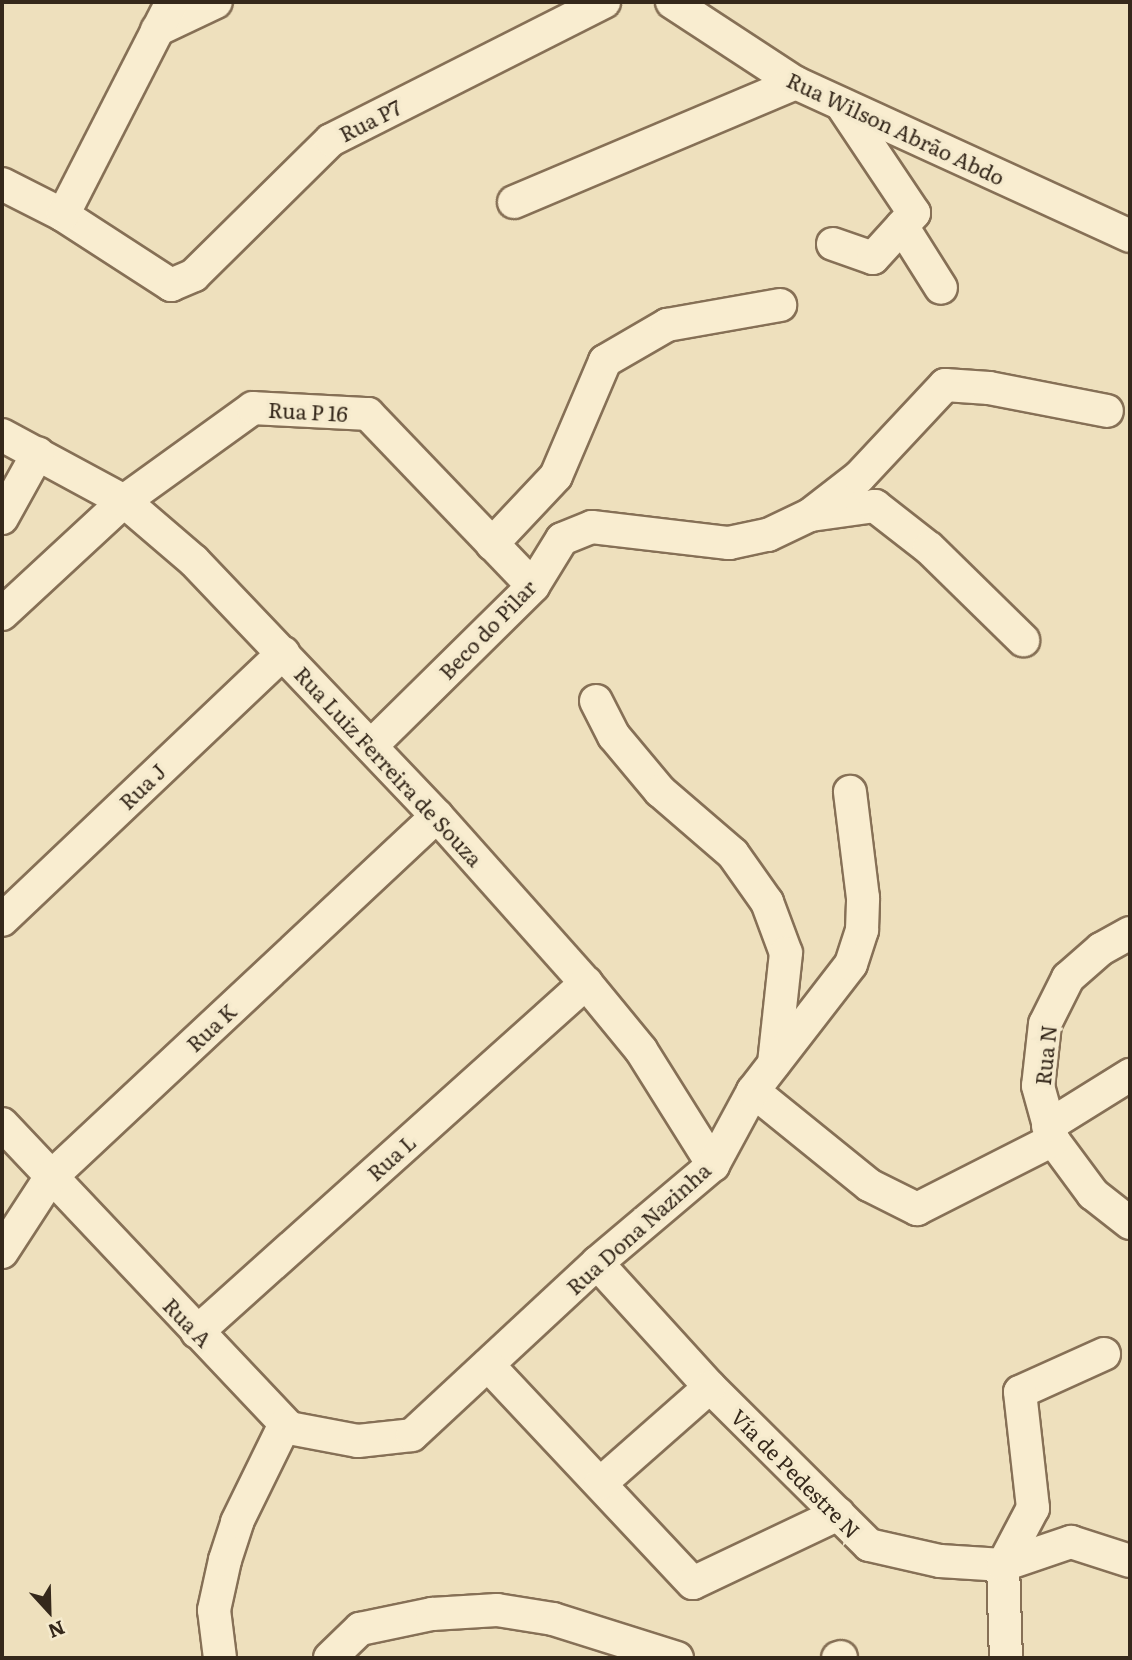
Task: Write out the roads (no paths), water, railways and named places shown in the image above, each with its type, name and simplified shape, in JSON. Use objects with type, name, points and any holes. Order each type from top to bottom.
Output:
[{"type":"street","points":[[2,184],[63,215],[172,2]]},
{"type":"street","points":[[157,30],[216,2]]},
{"type":"street","name":"Rua P7","points":[[63,215],[171,285],[194,275],[331,140],[604,2]]},
{"type":"street","name":"Rua Wilson Abrão Abdo","points":[[672,2],[796,83],[1130,236]]},
{"type":"street","points":[[514,202],[796,83]]},
{"type":"street","points":[[833,244],[873,258],[914,213],[841,104]]},
{"type":"street","points":[[902,226],[941,288]]},
{"type":"street","points":[[492,544],[556,476],[605,361],[667,324],[780,305]]},
{"type":"street","name":"Beco do Pilar","points":[[371,746],[533,586],[562,539],[592,527],[729,543],[768,535],[810,515],[859,477],[945,385],[989,388],[1107,411]]},
{"type":"street","name":"Rua P 16","points":[[2,614],[124,501],[253,408],[368,414],[533,586]]},
{"type":"street","name":"Rua Luiz Ferreira de Souza","points":[[2,435],[124,501],[194,561],[437,816],[586,983],[640,1050],[713,1165]]},
{"type":"street","points":[[2,518],[38,453]]},
{"type":"street","name":"Beco do Pilar","points":[[810,515],[875,506],[929,548],[1023,640]]},
{"type":"street","name":"Rua J","points":[[2,920],[283,653]]},
{"type":"street","points":[[596,701],[614,736],[652,782],[733,854],[767,902],[786,953],[774,1065]]},
{"type":"street","name":"Rua Dona Nazinha","points":[[285,1424],[358,1441],[412,1435],[597,1263],[713,1165],[753,1091],[851,964],[862,930],[863,898],[850,792]]},
{"type":"street","name":"Rua K","points":[[2,1252],[50,1178],[437,816]]},
{"type":"street","name":"Rua N","points":[[1130,933],[1101,949],[1068,978],[1045,1024],[1038,1086],[1050,1133],[1093,1194],[1130,1223]]},
{"type":"street","name":"Rua L","points":[[197,1332],[586,983]]},
{"type":"street","points":[[753,1091],[869,1185],[917,1209],[1050,1133],[1130,1075]]},
{"type":"street","name":"Rua A","points":[[2,1124],[50,1178],[285,1424]]},
{"type":"street","name":"Vía de Pedestre N","points":[[597,1263],[710,1387],[869,1545],[940,1561],[1003,1565]]},
{"type":"street","points":[[1006,1658],[1003,1565],[1033,1508],[1020,1392],[1104,1354]]},
{"type":"street","points":[[488,1365],[693,1584],[838,1514]]},
{"type":"street","points":[[601,1483],[710,1387]]},
{"type":"street","points":[[220,1658],[214,1610],[225,1560],[237,1522],[285,1424]]},
{"type":"street","points":[[1003,1565],[1071,1542],[1130,1561]]},
{"type":"street","points":[[330,1658],[360,1629],[432,1614],[497,1610],[553,1619],[677,1658]]}]
